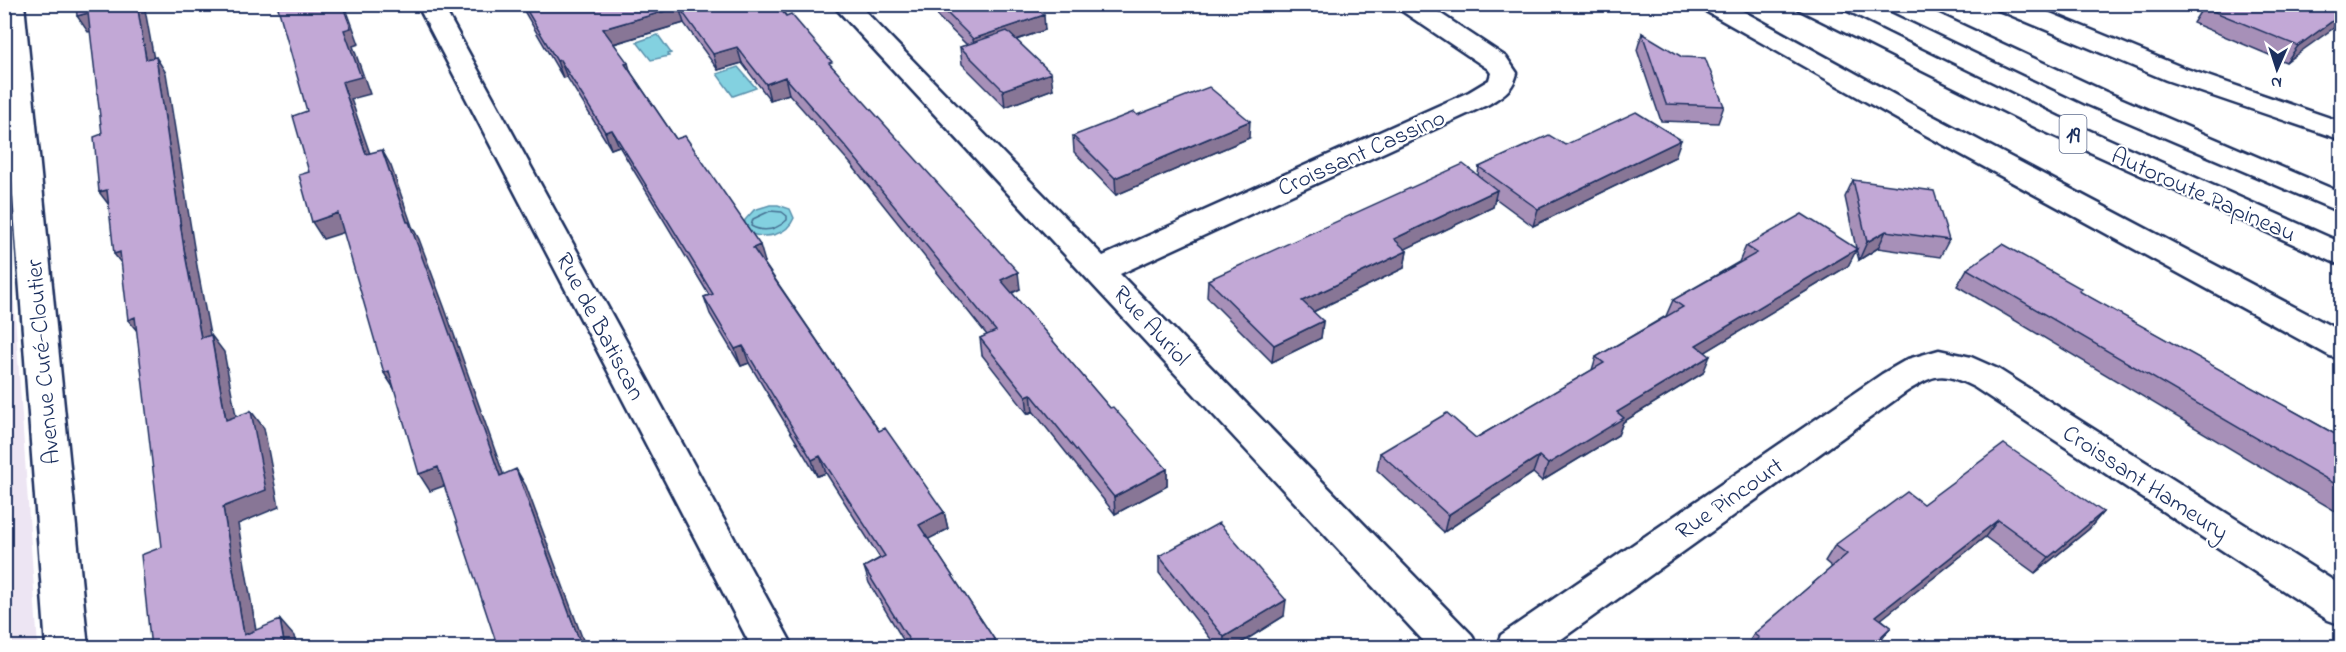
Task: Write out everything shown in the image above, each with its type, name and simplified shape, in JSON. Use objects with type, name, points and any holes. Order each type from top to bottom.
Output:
[{"type":"main road","name":"Avenue Curé-Cloutier","points":[[12,4],[67,648]]},
{"type":"main road","name":"Rue de Batiscan","points":[[429,4],[774,648]]},
{"type":"main road","name":"Rue Auriol","points":[[844,4],[1100,270],[1457,648]]},
{"type":"main road","name":"Croissant Cassino","points":[[1100,270],[1479,98],[1501,84],[1504,73],[1497,63],[1408,4]]},
{"type":"main road","points":[[1711,4],[1921,121],[2342,346]]},
{"type":"main road","name":"Autoroute Papineau","points":[[1807,4],[2070,133],[2342,256]]},
{"type":"main road","name":"Autoroute Papineau","points":[[1896,4],[2116,107],[2342,204]]},
{"type":"main road","points":[[2005,4],[2166,70],[2342,132]]},
{"type":"main road","name":"Rue Pincourt","points":[[1516,648],[1903,377],[1925,364],[1938,361],[1948,362]]},
{"type":"main road","name":"Croissant Hameury","points":[[1948,362],[1963,366],[1986,378],[2342,608]]},
{"type":"shaded area","points":[[14,301],[38,647],[5,647],[4,304]]},
{"type":"water","points":[[658,35],[671,53],[668,54],[669,56],[651,60],[637,42]]},
{"type":"water","points":[[738,67],[756,88],[733,96],[717,74]]},
{"type":"water","points":[[770,205],[790,209],[794,218],[791,224],[782,232],[770,236],[751,234],[744,225],[745,220],[754,210]]},
{"type":"building","points":[[76,4],[137,4],[146,59],[156,57],[184,249],[201,338],[211,335],[226,420],[251,411],[266,490],[223,507],[244,635],[280,620],[285,648],[151,648],[141,555],[162,547],[135,317],[128,320],[120,252],[114,254],[107,190],[99,192],[94,137],[102,134],[88,13],[77,16]]},
{"type":"building","points":[[277,4],[342,4],[351,28],[344,30],[361,77],[342,82],[366,154],[382,150],[500,476],[516,469],[582,648],[498,648],[438,467],[419,474],[389,371],[384,373],[338,213],[312,222],[299,175],[309,172],[293,116],[307,111]]},
{"type":"building","points":[[523,4],[776,4],[786,16],[791,14],[832,62],[829,63],[1018,272],[1001,280],[1110,408],[1113,407],[1167,469],[1114,497],[1031,394],[1026,396],[980,338],[996,331],[846,147],[785,77],[766,84],[737,47],[713,54],[679,7],[603,29],[628,63],[625,64],[676,139],[685,136],[760,245],[753,248],[879,431],[885,428],[944,512],[919,525],[1000,648],[914,648],[864,567],[885,556],[820,456],[812,460],[743,346],[735,349],[704,297],[713,294],[612,130],[605,132],[560,60],[557,61]]},
{"type":"building","points":[[938,4],[1032,4],[1044,15],[973,39]]},
{"type":"building","points":[[2207,4],[2342,4],[2342,14],[2298,46],[2203,7]]},
{"type":"building","points":[[1007,31],[1051,73],[1003,90],[960,47]]},
{"type":"building","points":[[1642,33],[1682,57],[1705,58],[1724,106],[1666,104]]},
{"type":"building","points":[[1209,87],[1250,121],[1115,178],[1073,136],[1134,112],[1137,115]]},
{"type":"building","points":[[1636,112],[1681,140],[1538,209],[1479,167],[1549,135],[1565,145]]},
{"type":"building","points":[[1463,164],[1497,190],[1394,239],[1407,251],[1302,301],[1323,321],[1274,345],[1208,280]]},
{"type":"building","points":[[1853,180],[1934,191],[1949,240],[1886,231],[1867,242]]},
{"type":"building","points":[[1802,214],[1857,249],[1696,345],[1710,356],[1617,412],[1624,418],[1548,464],[1539,456],[1448,515],[1380,453],[1447,413],[1476,438],[1604,363],[1596,357],[1683,307],[1673,300],[1757,253],[1746,246]]},
{"type":"building","points":[[2002,244],[2082,289],[2079,291],[2342,438],[2342,488],[1967,269]]},
{"type":"building","points":[[2004,444],[2103,512],[2049,557],[1998,520],[1876,616],[1891,627],[1869,648],[1745,648],[1759,638],[1754,634],[1847,554],[1835,545],[1907,492],[1923,504]]},
{"type":"building","points":[[1219,523],[1286,600],[1224,637],[1159,556]]},
{"type":"building","points":[[2212,644],[2226,648],[2213,648]]}]
